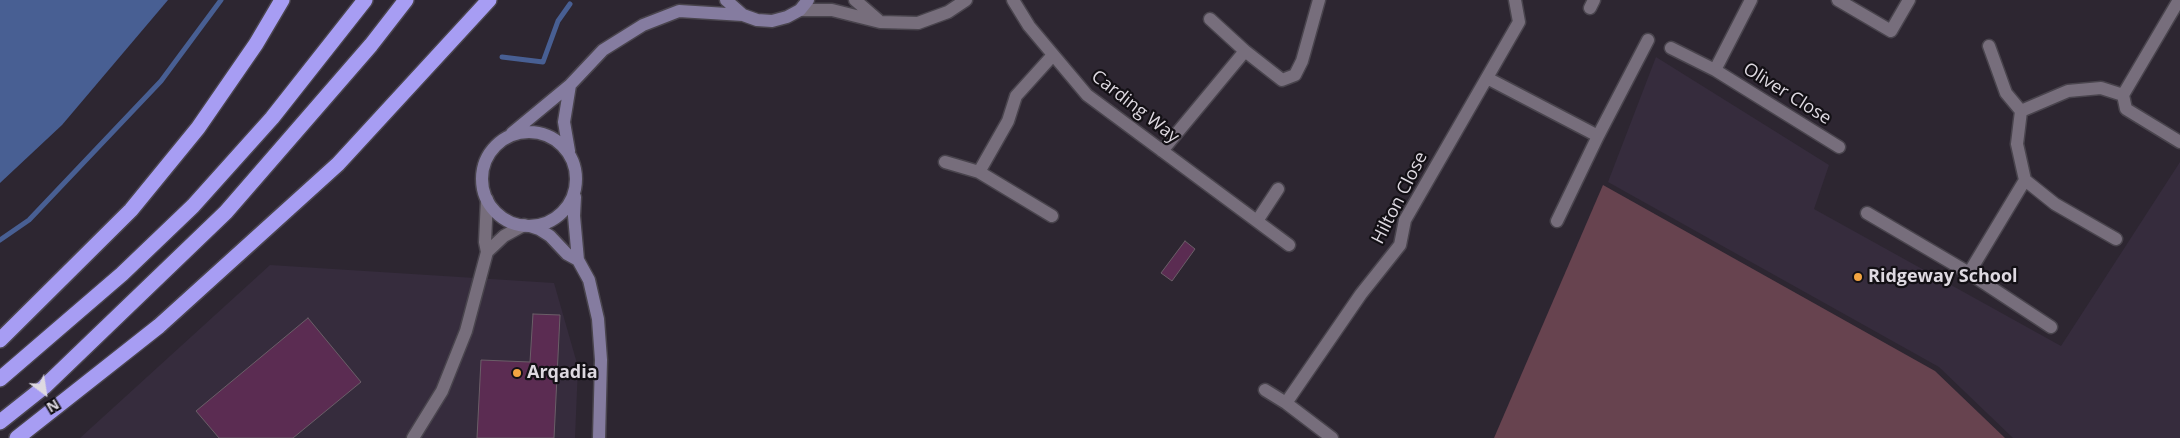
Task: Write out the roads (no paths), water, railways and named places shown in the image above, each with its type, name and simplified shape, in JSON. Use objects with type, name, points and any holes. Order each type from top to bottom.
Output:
[{"type":"highway","points":[[0,340],[137,203],[198,128],[256,44],[282,0]]},
{"type":"highway","points":[[0,379],[122,274],[193,206],[272,118],[366,0]]},
{"type":"highway","points":[[0,422],[58,374],[226,212],[371,45],[406,0]]},
{"type":"highway","points":[[16,438],[159,326],[338,164],[488,0]]},
{"type":"main road","points":[[679,11],[688,0]]},
{"type":"main road","points":[[726,0],[742,15]]},
{"type":"main road","points":[[578,260],[567,254],[550,236],[539,229],[502,217],[487,199],[483,185],[485,164],[496,145],[570,85],[597,56],[622,37],[643,25],[679,11],[742,15],[757,20],[772,21],[787,18],[804,5]]},
{"type":"main road","points":[[570,85],[564,122],[569,154],[576,171],[574,216],[578,260],[589,280],[598,319],[601,360],[599,438]]},
{"type":"main road","points":[[508,137],[521,132],[535,132],[548,135],[560,143],[569,154]]},
{"type":"main road","points":[[527,226],[546,223],[559,215],[570,204],[575,189]]},
{"type":"street","points":[[854,0],[880,22]]},
{"type":"street","points":[[804,5],[880,22],[918,23],[948,12],[966,0]]},
{"type":"street","name":"Carding Way","points":[[1012,0],[1030,26],[1087,95],[1289,245]]},
{"type":"street","points":[[1210,19],[1245,51],[1282,80],[1295,75],[1302,61],[1319,0]]},
{"type":"street","name":"Hilton Close","points":[[1286,403],[1361,294],[1400,245],[1405,220],[1519,22],[1515,0]]},
{"type":"street","name":"Oliver Close","points":[[1716,70],[1751,0]]},
{"type":"street","points":[[1838,0],[1891,31],[1909,0]]},
{"type":"street","points":[[2179,0],[2123,95],[2126,109],[2180,142]]},
{"type":"street","points":[[1557,221],[1598,136],[1648,40]]},
{"type":"street","points":[[1989,46],[2006,93],[2020,111],[2017,144],[2025,180],[2055,204],[2116,239]]},
{"type":"street","name":"Oliver Close","points":[[1671,48],[1716,70],[1839,147]]},
{"type":"street","points":[[1162,151],[1245,51]]},
{"type":"street","points":[[979,172],[1008,121],[1016,96],[1054,55]]},
{"type":"street","points":[[1487,78],[1598,136]]},
{"type":"street","points":[[2020,111],[2068,91],[2101,88],[2123,95]]},
{"type":"street","points":[[945,162],[979,172],[1052,216]]},
{"type":"street","points":[[1969,273],[2025,180]]},
{"type":"street","points":[[1257,221],[1278,189]]},
{"type":"street","points":[[413,438],[442,391],[466,331],[487,252],[485,242],[487,199]]},
{"type":"street","points":[[1867,212],[1969,273],[2051,327]]},
{"type":"street","points":[[487,252],[504,236],[527,226]]},
{"type":"street","points":[[1266,390],[1332,438]]},
{"type":"water","points":[[0,0],[168,0],[62,125],[0,183]]},
{"type":"waterway","points":[[0,240],[29,220],[161,81],[221,0]]},
{"type":"waterway","points":[[502,57],[543,62],[558,21],[570,4]]},
{"type":"place","name":"Ridgeway School","points":[[1858,277]]},
{"type":"place","name":"Arqadia","points":[[517,373]]}]
